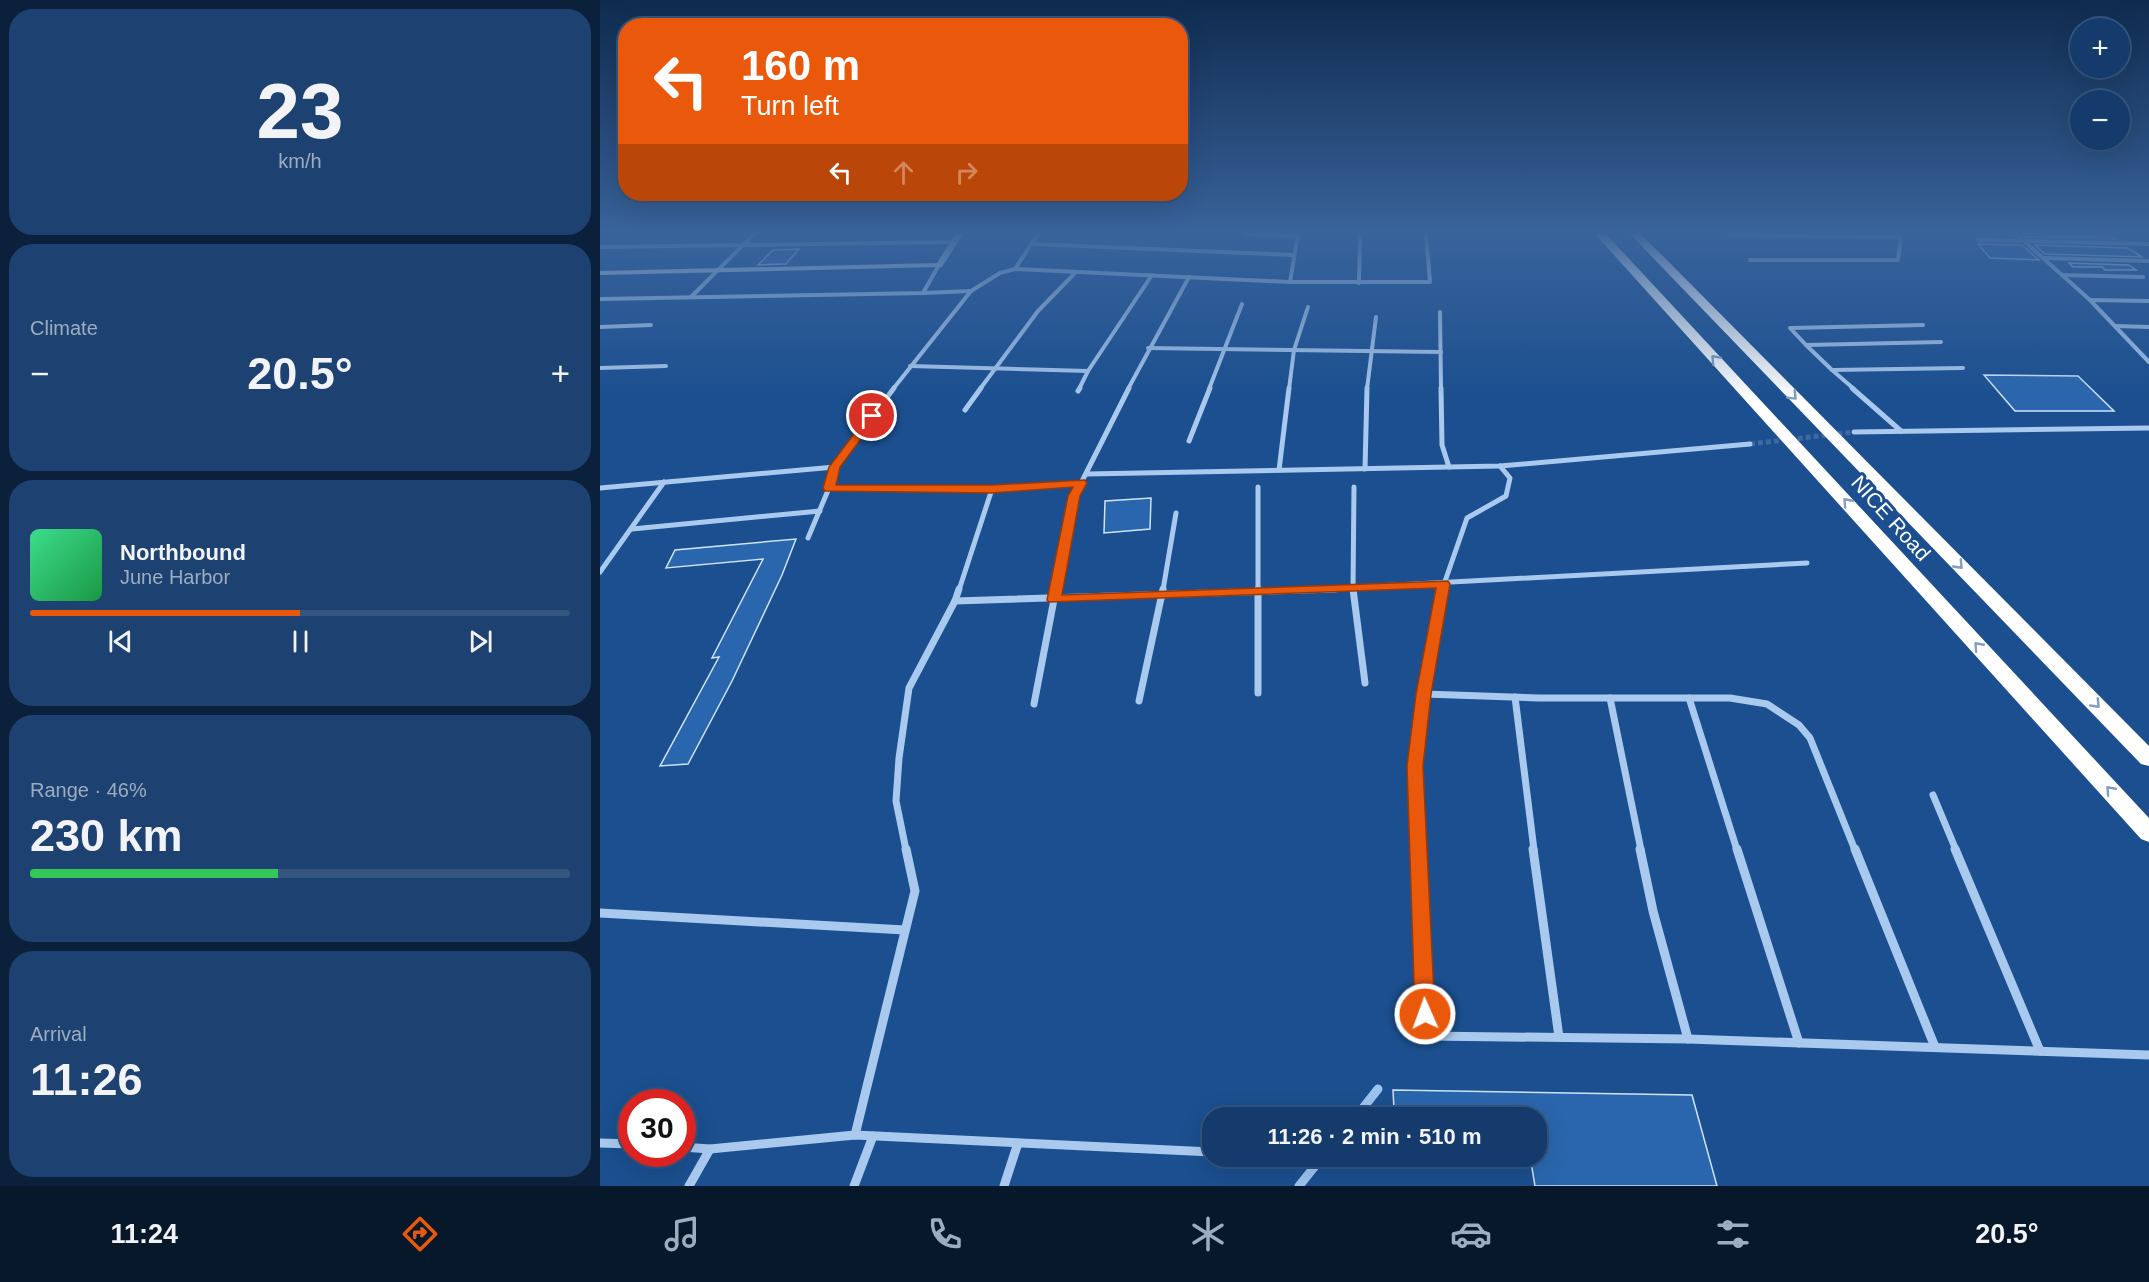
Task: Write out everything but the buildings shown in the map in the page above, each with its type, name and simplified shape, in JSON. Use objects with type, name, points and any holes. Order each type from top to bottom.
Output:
[{"type":"highway","name":"NICE Road","points":[[1651,289],[2149,833]]},
{"type":"highway","name":"NICE Road","points":[[1689,289],[2149,759]]},
{"type":"street","points":[[691,297],[699,289]]},
{"type":"street","points":[[923,293],[925,289]]},
{"type":"street","points":[[808,538],[829,488],[835,467],[910,366],[974,289]]},
{"type":"street","points":[[966,410],[1038,311],[1059,289]]},
{"type":"street","points":[[1078,391],[1088,371],[1142,289]]},
{"type":"street","points":[[1034,704],[1074,496],[1148,348],[1182,289]]},
{"type":"street","points":[[2078,289],[2149,362]]},
{"type":"street","points":[[600,299],[971,291]]},
{"type":"street","points":[[2090,300],[2149,301]]},
{"type":"street","points":[[1189,441],[1242,304]]},
{"type":"street","points":[[1279,470],[1294,350],[1308,307]]},
{"type":"street","points":[[1440,312],[1442,446],[1449,467]]},
{"type":"street","points":[[1365,469],[1364,436],[1370,352],[1376,317]]},
{"type":"street","points":[[600,327],[651,325]]},
{"type":"street","points":[[1901,432],[1832,370],[1790,328],[1923,325]]},
{"type":"street","points":[[2116,326],[2149,327]]},
{"type":"street","points":[[1806,345],[1941,342]]},
{"type":"street","points":[[1148,348],[1442,352]]},
{"type":"street","points":[[600,368],[666,366]]},
{"type":"street","points":[[910,366],[1088,371]]},
{"type":"street","points":[[1832,370],[1963,368]]},
{"type":"street","points":[[1854,432],[2149,428]]},
{"type":"street","points":[[1087,474],[1500,466],[1750,444]]},
{"type":"street","points":[[1500,466],[1510,478],[1506,496],[1467,518],[1443,584],[1424,694],[1415,766],[1426,1036],[1688,1039],[2149,1055]]},
{"type":"street","points":[[600,488],[835,467]]},
{"type":"street","points":[[600,572],[664,482]]},
{"type":"street","points":[[829,488],[992,489],[1081,483]]},
{"type":"street","points":[[1258,487],[1258,693]]},
{"type":"street","points":[[1354,488],[1353,588],[1365,683]]},
{"type":"street","points":[[855,1135],[915,891],[896,801],[909,688],[955,601],[992,489]]},
{"type":"street","points":[[632,530],[820,511]]},
{"type":"street","points":[[1139,701],[1176,513]]},
{"type":"street","points":[[955,601],[1054,600],[1443,584],[1807,563]]},
{"type":"street","points":[[1424,694],[1515,697],[1730,698],[1767,704],[1800,725],[1810,738],[1935,1047]]},
{"type":"street","points":[[1515,697],[1559,1037]]},
{"type":"street","points":[[1610,698],[1653,911],[1688,1039]]},
{"type":"street","points":[[1689,698],[1799,1043]]},
{"type":"street","points":[[1933,795],[2040,1051]]},
{"type":"street","points":[[601,915],[905,930]]},
{"type":"street","points":[[696,1148],[710,1149],[855,1135],[1202,1152]]},
{"type":"street","points":[[854,1186],[873,1136]]},
{"type":"street","points":[[600,1143],[618,1144]]},
{"type":"street","points":[[1004,1186],[1018,1143]]},
{"type":"street","points":[[689,1186],[710,1149]]},
{"type":"waterway","points":[[1364,1107],[1378,1089]]},
{"type":"waterway","points":[[1299,1186],[1314,1167]]},
{"type":"tunnel","points":[[1750,444],[1854,432]]},
{"type":"route","points":[[872,416],[835,467],[829,488],[992,489],[1081,483],[1074,496],[1054,600],[1443,584],[1424,694],[1415,766],[1425,1014]]}]
